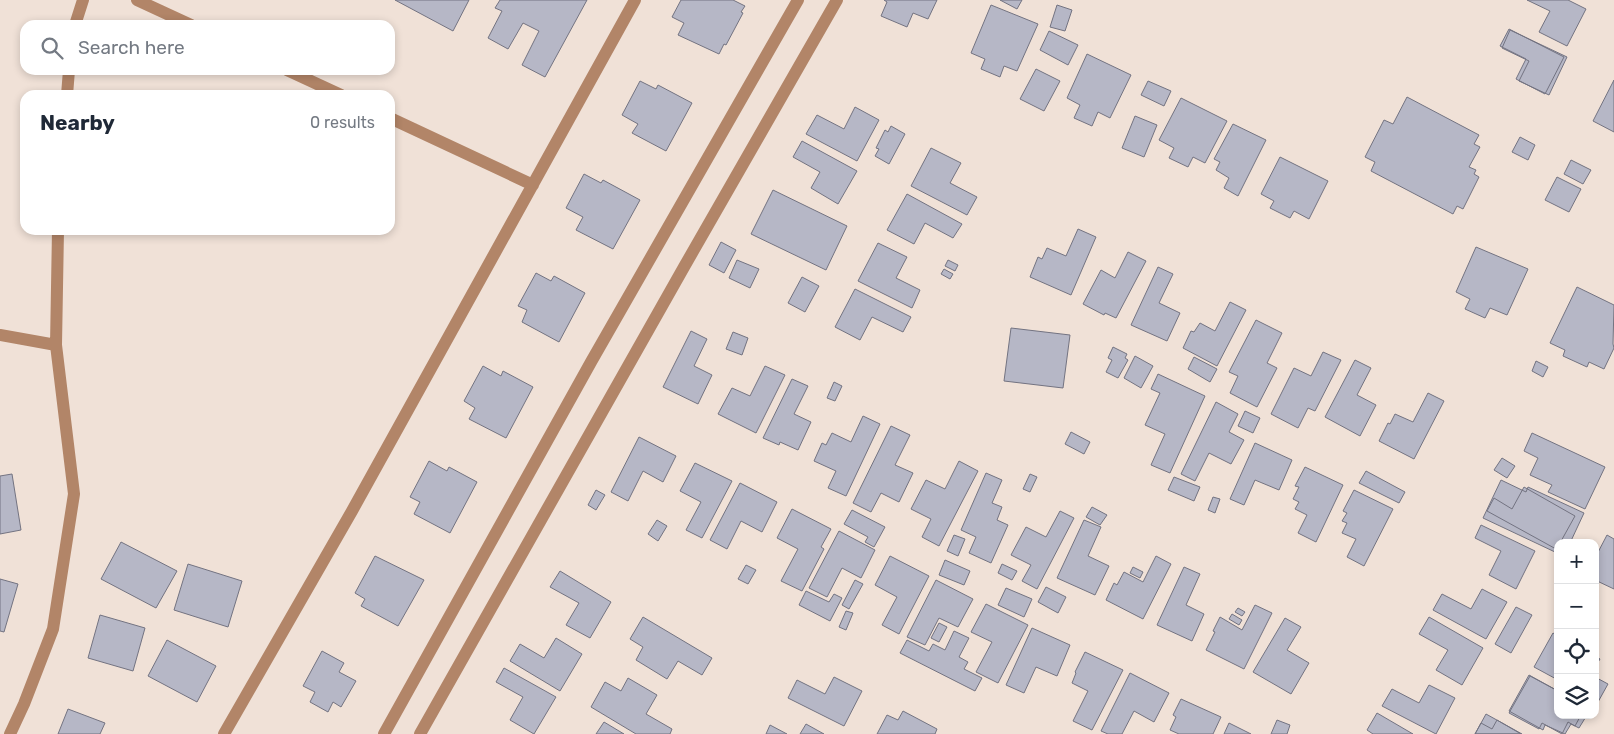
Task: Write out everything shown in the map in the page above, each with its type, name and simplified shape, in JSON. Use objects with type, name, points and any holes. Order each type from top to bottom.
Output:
[{"type":"street","points":[[76,20],[82,0]]},
{"type":"street","points":[[137,0],[180,20]]},
{"type":"street","points":[[224,734],[352,511],[636,0]]},
{"type":"street","points":[[384,734],[586,371],[798,0]]},
{"type":"street","points":[[420,734],[837,0]]},
{"type":"street","points":[[67,90],[69,75]]},
{"type":"street","points":[[298,75],[330,90]]},
{"type":"street","points":[[395,120],[533,185]]},
{"type":"street","points":[[10,734],[24,704],[53,629],[74,494],[56,345],[58,235]]},
{"type":"street","points":[[0,335],[56,345]]},
{"type":"building","points":[[395,0],[469,0],[453,31]]},
{"type":"building","points":[[500,0],[587,0],[545,77],[522,65],[539,31],[523,23],[508,49],[488,38],[502,11],[495,8]]},
{"type":"building","points":[[681,0],[733,0],[745,6],[726,45],[724,44],[719,54],[678,35],[684,23],[672,17]]},
{"type":"building","points":[[884,0],[937,0],[928,19],[913,13],[907,27],[881,16],[887,2]]},
{"type":"building","points":[[1000,0],[1022,0],[1017,9]]},
{"type":"building","points":[[1527,0],[1568,0],[1586,9],[1567,46],[1539,32],[1550,11]]},
{"type":"building","points":[[991,5],[1038,24],[1017,71],[1004,66],[1000,77],[981,69],[985,59],[971,53]]},
{"type":"building","points":[[1057,5],[1072,10],[1065,31],[1050,27]]},
{"type":"building","points":[[1509,29],[1564,57],[1545,94],[1516,79],[1526,59],[1500,46]]},
{"type":"building","points":[[1510,30],[1567,57],[1549,95],[1519,81],[1529,61],[1502,48]]},
{"type":"building","points":[[1049,31],[1078,45],[1068,65],[1040,50]]},
{"type":"building","points":[[1087,54],[1131,75],[1110,118],[1098,112],[1092,126],[1074,118],[1080,105],[1067,98]]},
{"type":"building","points":[[1036,69],[1060,81],[1044,111],[1020,99]]},
{"type":"building","points":[[1614,80],[1614,132],[1593,121]]},
{"type":"building","points":[[640,81],[656,89],[658,85],[692,103],[666,151],[632,133],[638,124],[622,115]]},
{"type":"building","points":[[1148,81],[1171,91],[1164,106],[1141,95]]},
{"type":"building","points":[[1407,97],[1479,135],[1474,144],[1480,147],[1469,167],[1476,170],[1474,174],[1479,177],[1463,209],[1457,206],[1453,214],[1371,171],[1375,162],[1365,157],[1384,120],[1393,124]]},
{"type":"building","points":[[1181,98],[1227,121],[1205,163],[1193,157],[1188,167],[1169,158],[1174,148],[1159,140]]},
{"type":"building","points":[[855,107],[879,120],[857,161],[806,134],[817,115],[844,129]]},
{"type":"building","points":[[1135,116],[1157,125],[1144,157],[1122,148]]},
{"type":"building","points":[[1233,124],[1266,140],[1238,196],[1224,188],[1229,178],[1216,170],[1220,162],[1214,159]]},
{"type":"building","points":[[891,126],[905,134],[889,164],[875,156],[879,149],[876,148],[885,130],[888,132]]},
{"type":"building","points":[[1520,137],[1535,145],[1528,160],[1512,152]]},
{"type":"building","points":[[802,141],[857,171],[838,204],[811,188],[820,172],[793,157]]},
{"type":"building","points":[[931,148],[961,163],[950,183],[977,197],[967,215],[911,186]]},
{"type":"building","points":[[1280,157],[1328,181],[1309,219],[1294,211],[1290,218],[1270,208],[1274,201],[1261,194]]},
{"type":"building","points":[[1571,160],[1591,170],[1583,184],[1564,174]]},
{"type":"building","points":[[584,174],[601,183],[603,180],[640,200],[613,249],[576,230],[583,217],[566,208]]},
{"type":"building","points":[[1557,177],[1581,189],[1569,212],[1545,200]]},
{"type":"building","points":[[773,190],[847,226],[826,270],[751,234]]},
{"type":"building","points":[[907,194],[962,224],[953,238],[925,223],[914,244],[887,230]]},
{"type":"building","points":[[1078,229],[1096,237],[1071,295],[1030,277],[1038,257],[1042,259],[1047,248],[1066,256]]},
{"type":"building","points":[[721,242],[736,250],[724,273],[709,265]]},
{"type":"building","points":[[878,243],[907,257],[896,278],[920,290],[912,308],[858,281]]},
{"type":"building","points":[[1476,247],[1528,269],[1507,315],[1490,308],[1485,318],[1465,309],[1470,299],[1456,292]]},
{"type":"building","points":[[1128,252],[1146,261],[1116,318],[1105,313],[1104,315],[1083,304],[1101,270],[1115,278]]},
{"type":"building","points":[[737,260],[759,269],[750,288],[729,278]]},
{"type":"building","points":[[948,260],[958,265],[955,271],[945,266]]},
{"type":"building","points":[[1158,267],[1173,274],[1159,303],[1180,313],[1167,341],[1131,325]]},
{"type":"building","points":[[944,269],[953,274],[950,279],[941,274]]},
{"type":"building","points":[[536,273],[551,281],[554,276],[585,293],[559,342],[522,322],[527,310],[518,306]]},
{"type":"building","points":[[802,277],[819,286],[805,312],[788,303]]},
{"type":"building","points":[[1577,287],[1614,305],[1614,348],[1604,369],[1589,362],[1587,367],[1563,356],[1565,350],[1550,343]]},
{"type":"building","points":[[855,289],[911,317],[903,332],[872,317],[860,340],[835,327]]},
{"type":"building","points":[[1230,302],[1246,310],[1217,366],[1183,348],[1191,331],[1194,332],[1200,323],[1215,331]]},
{"type":"building","points":[[1256,320],[1282,333],[1267,363],[1277,368],[1257,407],[1230,393],[1238,376],[1229,372]]},
{"type":"building","points":[[1011,328],[1070,335],[1063,388],[1004,381]]},
{"type":"building","points":[[691,331],[707,339],[694,366],[712,375],[698,404],[663,387]]},
{"type":"building","points":[[733,332],[748,338],[742,355],[726,349]]},
{"type":"building","points":[[1113,347],[1127,354],[1125,358],[1128,360],[1118,378],[1106,372],[1112,360],[1108,358]]},
{"type":"building","points":[[1323,352],[1341,360],[1315,411],[1308,408],[1298,428],[1271,414],[1294,368],[1311,376]]},
{"type":"building","points":[[1135,356],[1153,366],[1141,388],[1124,378]]},
{"type":"building","points":[[1194,357],[1217,369],[1210,382],[1188,369]]},
{"type":"building","points":[[1355,360],[1371,368],[1357,395],[1376,405],[1360,436],[1325,417]]},
{"type":"building","points":[[1536,361],[1548,367],[1543,377],[1532,371]]},
{"type":"building","points":[[483,366],[501,376],[503,371],[533,387],[506,438],[469,419],[475,408],[464,401]]},
{"type":"building","points":[[765,366],[785,375],[756,433],[718,414],[732,388],[750,396]]},
{"type":"building","points":[[1158,374],[1205,396],[1170,473],[1151,465],[1165,434],[1145,425],[1160,393],[1151,389]]},
{"type":"building","points":[[792,379],[808,386],[794,414],[811,422],[798,450],[780,442],[779,445],[763,438]]},
{"type":"building","points":[[834,382],[842,386],[835,401],[827,398]]},
{"type":"building","points":[[1428,393],[1444,401],[1414,459],[1379,441],[1395,414],[1413,422]]},
{"type":"building","points":[[1216,402],[1238,414],[1229,432],[1244,440],[1231,464],[1209,453],[1195,481],[1181,474]]},
{"type":"building","points":[[1245,411],[1260,418],[1253,433],[1238,426]]},
{"type":"building","points":[[863,416],[880,424],[846,496],[828,488],[836,471],[814,461],[822,443],[826,445],[832,433],[851,442]]},
{"type":"building","points":[[891,426],[910,435],[895,465],[913,473],[899,502],[881,493],[871,512],[853,503]]},
{"type":"building","points":[[1071,432],[1090,442],[1084,454],[1065,444]]},
{"type":"building","points":[[1532,433],[1605,467],[1585,509],[1548,492],[1552,485],[1530,475],[1538,458],[1524,451]]},
{"type":"building","points":[[639,437],[676,456],[663,482],[643,471],[628,501],[611,492]]},
{"type":"building","points":[[1255,443],[1292,460],[1279,490],[1255,480],[1244,505],[1230,499]]},
{"type":"building","points":[[1502,458],[1515,466],[1507,478],[1494,470]]},
{"type":"building","points":[[429,461],[447,471],[449,467],[477,482],[450,533],[414,514],[420,502],[410,497]]},
{"type":"building","points":[[959,461],[978,471],[939,546],[922,537],[931,519],[911,509],[926,480],[945,489]]},
{"type":"building","points":[[695,463],[732,481],[702,538],[686,530],[701,502],[680,491]]},
{"type":"building","points":[[1305,467],[1343,485],[1316,542],[1298,533],[1307,515],[1295,509],[1299,502],[1293,499],[1299,487],[1295,486]]},
{"type":"building","points":[[1366,471],[1405,492],[1399,503],[1359,483]]},
{"type":"building","points":[[986,473],[1002,480],[992,503],[1002,507],[997,520],[1008,525],[991,563],[969,553],[976,537],[961,530]]},
{"type":"building","points":[[12,474],[21,530],[0,534],[0,476]]},
{"type":"building","points":[[1030,474],[1037,477],[1030,492],[1023,489]]},
{"type":"building","points":[[1174,477],[1200,487],[1194,501],[1168,490]]},
{"type":"building","points":[[1501,480],[1526,492],[1528,487],[1584,513],[1572,539],[1554,539],[1554,552],[1483,518]]},
{"type":"building","points":[[740,483],[777,502],[762,532],[741,521],[727,549],[710,540]]},
{"type":"building","points":[[1524,487],[1575,516],[1562,539],[1554,539],[1554,548],[1487,511],[1494,498],[1512,509]]},
{"type":"building","points":[[596,490],[605,495],[596,510],[588,505]]},
{"type":"building","points":[[1354,490],[1393,509],[1364,566],[1347,557],[1356,539],[1342,533],[1347,523],[1342,521],[1347,513],[1343,511]]},
{"type":"building","points":[[1213,497],[1220,499],[1215,513],[1208,510]]},
{"type":"building","points":[[1092,507],[1107,515],[1100,525],[1086,517]]},
{"type":"building","points":[[792,509],[831,529],[821,547],[824,549],[802,591],[781,581],[798,549],[777,538]]},
{"type":"building","points":[[852,510],[885,527],[874,547],[865,542],[868,537],[844,524]]},
{"type":"building","points":[[1060,511],[1074,518],[1037,589],[1022,581],[1031,565],[1011,555],[1026,527],[1046,537]]},
{"type":"building","points":[[657,520],[667,526],[658,541],[648,534]]},
{"type":"building","points":[[1084,520],[1101,527],[1088,556],[1109,566],[1095,595],[1057,578]]},
{"type":"building","points":[[1481,525],[1535,551],[1516,589],[1489,575],[1501,551],[1475,538]]},
{"type":"building","points":[[839,531],[875,550],[861,578],[842,568],[827,597],[809,588]]},
{"type":"building","points":[[954,535],[965,539],[958,556],[947,551]]},
{"type":"building","points":[[1607,535],[1614,539],[1614,589],[1599,582],[1599,550]]},
{"type":"building","points":[[121,542],[177,571],[156,608],[101,579]]},
{"type":"building","points":[[375,556],[424,580],[398,626],[361,606],[365,599],[355,593]]},
{"type":"building","points":[[890,556],[929,576],[899,634],[882,625],[897,597],[875,585]]},
{"type":"building","points":[[1156,556],[1171,564],[1143,619],[1106,600],[1114,583],[1117,585],[1124,572],[1143,582]]},
{"type":"building","points":[[945,560],[970,571],[964,585],[939,575]]},
{"type":"building","points":[[188,564],[242,581],[228,627],[174,610]]},
{"type":"building","points":[[1002,564],[1017,571],[1012,580],[998,573]]},
{"type":"building","points":[[746,565],[756,570],[748,584],[738,579]]},
{"type":"building","points":[[1133,567],[1143,572],[1140,578],[1130,573]]},
{"type":"building","points":[[1184,567],[1200,574],[1186,605],[1204,614],[1192,641],[1157,625]]},
{"type":"building","points":[[560,571],[611,602],[590,638],[566,625],[579,603],[550,587]]},
{"type":"building","points":[[0,579],[18,584],[4,632],[0,631]]},
{"type":"building","points":[[855,580],[863,584],[849,609],[842,605]]},
{"type":"building","points":[[936,580],[973,599],[958,627],[939,618],[925,645],[907,637]]},
{"type":"building","points":[[1046,587],[1066,597],[1058,613],[1038,602]]},
{"type":"building","points":[[1006,588],[1032,599],[1024,617],[998,605]]},
{"type":"building","points":[[1482,589],[1507,602],[1486,639],[1433,610],[1442,594],[1471,609]]},
{"type":"building","points":[[806,591],[829,602],[834,594],[842,598],[830,621],[799,605]]},
{"type":"building","points":[[986,604],[1028,625],[998,683],[976,672],[992,642],[971,632]]},
{"type":"building","points":[[1255,605],[1272,613],[1244,669],[1206,650],[1220,617],[1242,630]]},
{"type":"building","points":[[1516,607],[1532,615],[1511,653],[1495,644]]},
{"type":"building","points":[[1238,608],[1245,612],[1242,616],[1235,612]]},
{"type":"building","points":[[846,611],[853,613],[846,630],[839,627]]},
{"type":"building","points":[[1232,614],[1242,620],[1239,625],[1229,619]]},
{"type":"building","points":[[100,615],[145,628],[133,671],[88,658]]},
{"type":"building","points":[[643,617],[712,658],[702,675],[678,661],[667,679],[636,660],[643,647],[630,639]]},
{"type":"building","points":[[1429,617],[1483,648],[1462,685],[1436,670],[1448,650],[1419,634]]},
{"type":"building","points":[[1285,618],[1301,627],[1287,650],[1309,663],[1291,694],[1253,672]]},
{"type":"building","points":[[939,623],[947,627],[939,642],[931,638]]},
{"type":"building","points":[[1032,628],[1070,645],[1057,676],[1036,667],[1024,693],[1006,685]]},
{"type":"building","points":[[954,631],[969,638],[959,657],[968,662],[964,669],[982,678],[975,691],[900,653],[907,640],[929,651],[933,644],[945,650]]},
{"type":"building","points":[[1553,633],[1554,678],[1534,667]]},
{"type":"building","points":[[556,638],[582,654],[560,691],[510,661],[520,644],[544,658]]},
{"type":"building","points":[[167,640],[216,666],[197,702],[148,676]]},
{"type":"building","points":[[322,651],[344,663],[339,672],[356,681],[341,707],[333,702],[328,712],[310,702],[315,692],[303,686]]},
{"type":"building","points":[[1085,652],[1123,670],[1092,730],[1073,721],[1088,691],[1072,683]]},
{"type":"building","points":[[504,668],[556,697],[534,734],[510,720],[523,697],[496,682]]},
{"type":"building","points":[[1130,673],[1169,693],[1154,722],[1134,711],[1122,734],[1108,734],[1101,731]]},
{"type":"building","points":[[1529,675],[1554,689],[1554,719],[1585,719],[1579,728],[1571,724],[1565,734],[1545,725],[1543,730],[1509,711]]},
{"type":"building","points":[[1530,676],[1554,689],[1554,719],[1579,719],[1575,726],[1568,722],[1562,734],[1542,723],[1539,729],[1509,713]]},
{"type":"building","points":[[834,677],[862,691],[844,726],[788,698],[797,680],[825,694]]},
{"type":"building","points":[[628,678],[657,695],[646,714],[672,729],[670,734],[636,734],[591,707],[605,682],[621,691]]},
{"type":"building","points":[[1599,679],[1608,684],[1599,700]]},
{"type":"building","points":[[1429,685],[1455,698],[1436,734],[1382,706],[1392,689],[1419,703]]},
{"type":"building","points":[[1181,699],[1221,717],[1213,734],[1179,734],[1170,730],[1176,717],[1173,715]]},
{"type":"building","points":[[68,709],[105,723],[100,734],[58,734]]},
{"type":"building","points":[[903,711],[937,729],[935,734],[877,734],[887,715],[898,720]]},
{"type":"building","points":[[1377,713],[1413,734],[1373,734],[1367,730]]},
{"type":"building","points":[[1486,714],[1522,734],[1475,734]]},
{"type":"building","points":[[1277,720],[1290,725],[1287,734],[1271,734]]},
{"type":"building","points":[[1497,720],[1521,734],[1475,734],[1481,723],[1492,729]]},
{"type":"building","points":[[604,722],[624,734],[596,734]]},
{"type":"building","points":[[1229,723],[1251,734],[1224,734]]},
{"type":"building","points":[[806,724],[824,734],[800,734]]},
{"type":"building","points":[[770,725],[787,734],[766,734]]}]
